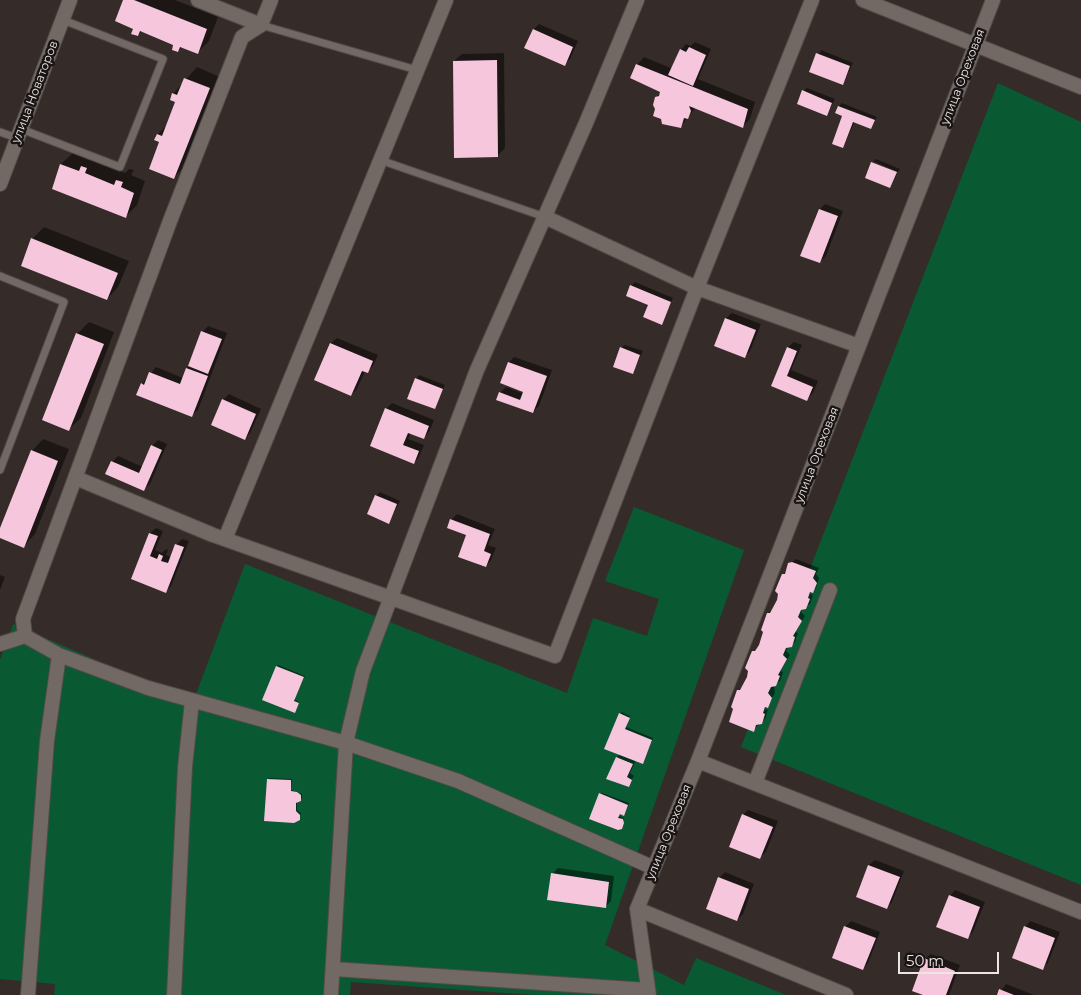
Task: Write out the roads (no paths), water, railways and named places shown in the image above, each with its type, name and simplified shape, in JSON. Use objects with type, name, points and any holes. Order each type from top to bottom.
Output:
[{"type":"street","name":"улица Новаторов","points":[[0,184],[70,0]]},
{"type":"street","points":[[198,0],[261,25]]},
{"type":"street","points":[[25,636],[23,619],[170,221],[242,37],[261,25],[270,0]]},
{"type":"street","points":[[224,539],[446,0]]},
{"type":"street","points":[[332,995],[346,743],[363,672],[477,370],[545,217],[637,0]]},
{"type":"street","points":[[76,478],[224,539],[555,656],[697,288],[812,0]]},
{"type":"street","points":[[863,0],[1081,87]]},
{"type":"street","name":"улица Ореховая","points":[[638,909],[698,760],[993,0]]},
{"type":"street","points":[[545,217],[697,288],[859,346]]},
{"type":"street","points":[[755,783],[830,590]]},
{"type":"street","points":[[0,644],[25,636],[58,655],[148,688],[346,743],[458,781],[654,868]]},
{"type":"street","points":[[28,995],[48,741],[58,655]]},
{"type":"street","points":[[174,995],[185,767],[192,701]]},
{"type":"street","points":[[698,760],[1081,912]]},
{"type":"street","points":[[333,969],[648,993],[638,909],[846,995]]},
{"type":"lane","points":[[0,132],[19,134],[120,167],[162,59],[63,20]]},
{"type":"lane","points":[[261,25],[417,70]]},
{"type":"lane","points":[[380,160],[545,217]]},
{"type":"lane","points":[[0,276],[64,302],[0,470]]}]
